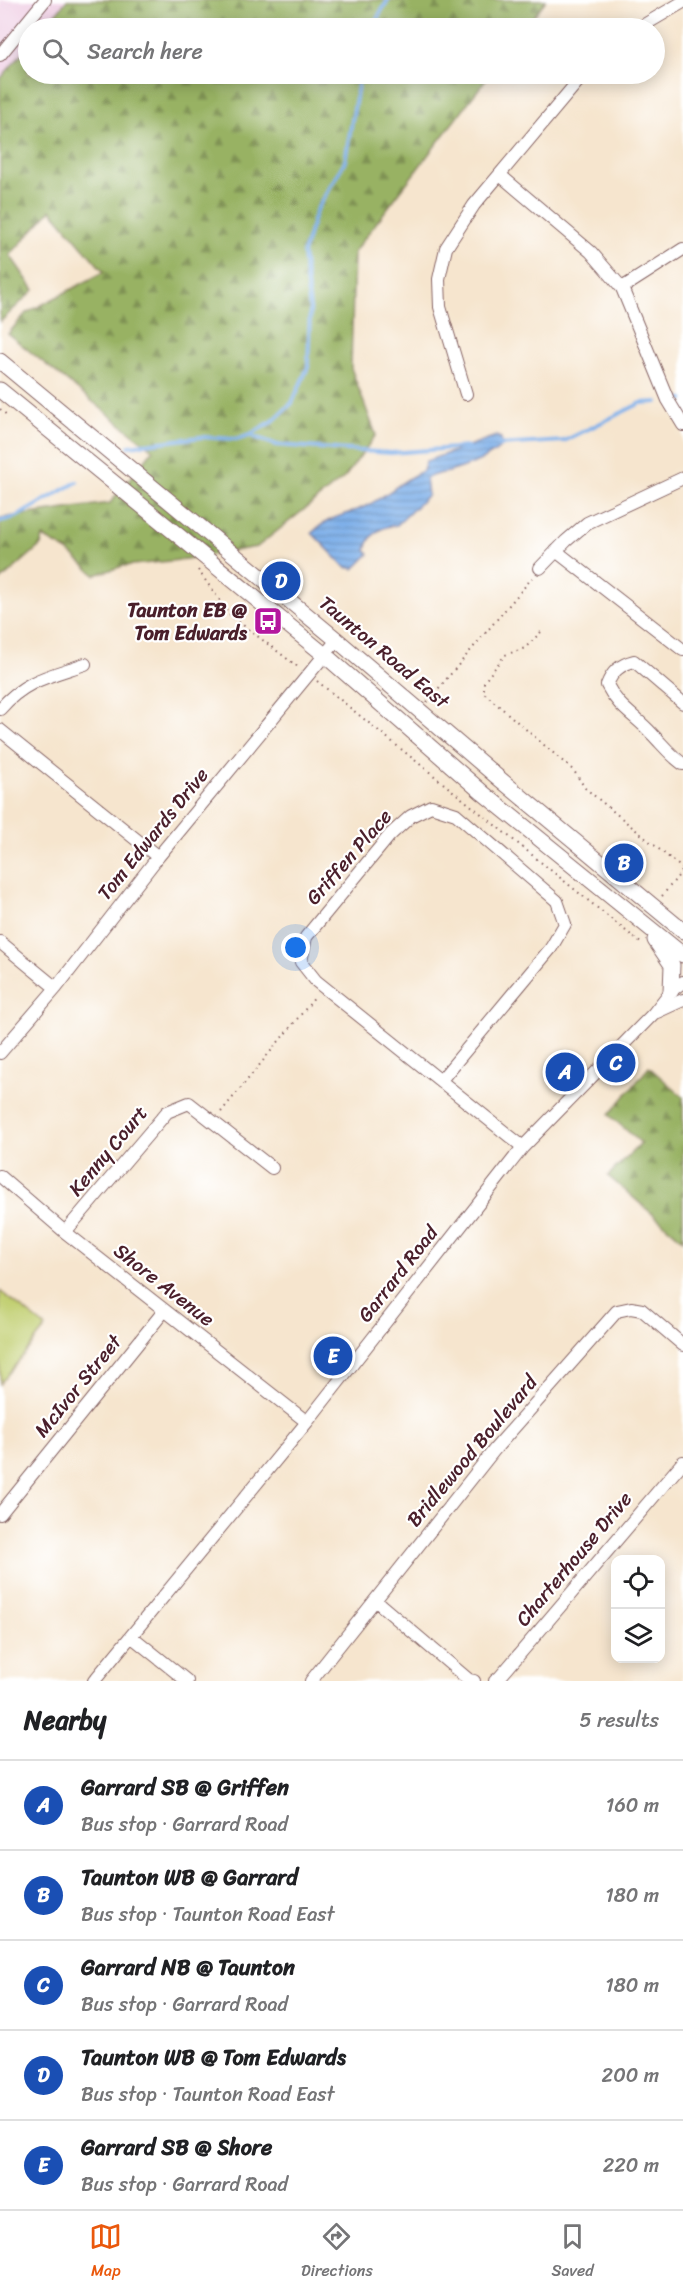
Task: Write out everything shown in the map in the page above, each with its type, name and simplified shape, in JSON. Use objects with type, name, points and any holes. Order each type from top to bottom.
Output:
[{"type":"main road","name":"Taunton Road East","points":[[0,361],[683,931]]},
{"type":"main road","name":"Taunton Road East","points":[[0,390],[326,656],[483,792],[649,930],[683,955]]},
{"type":"main road","points":[[649,930],[672,965],[679,991]]},
{"type":"street","points":[[30,18],[45,0]]},
{"type":"street","points":[[656,18],[683,2]]},
{"type":"street","points":[[0,55],[18,33]]},
{"type":"street","points":[[466,394],[440,307],[439,279],[446,248],[474,204],[576,84]]},
{"type":"street","points":[[500,176],[591,252],[622,288],[668,400],[683,425]]},
{"type":"street","points":[[622,288],[683,249]]},
{"type":"street","points":[[540,568],[587,524],[683,478]]},
{"type":"street","points":[[556,551],[683,650]]},
{"type":"street","name":"Tom Edwards Drive","points":[[0,1053],[56,988],[158,858],[337,640]]},
{"type":"street","points":[[683,703],[634,661],[624,663],[611,674],[607,685],[615,701],[652,733],[668,753],[683,764]]},
{"type":"street","points":[[0,709],[13,694],[38,680],[85,664]]},
{"type":"street","points":[[0,730],[158,858]]},
{"type":"street","name":"Griffen Place","points":[[441,1080],[551,948],[565,924],[557,901],[456,814],[431,806],[411,816],[390,835],[306,937],[301,962],[316,981],[523,1147]]},
{"type":"street","points":[[0,942],[56,988]]},
{"type":"street","name":"Garrard Road","points":[[94,1681],[307,1422],[523,1147],[653,1014],[679,991]]},
{"type":"street","name":"Kenny Court","points":[[65,1232],[166,1112],[189,1103],[272,1168]]},
{"type":"street","name":"Shore Avenue","points":[[0,1176],[65,1232],[307,1422]]},
{"type":"street","name":"Bridlewood Boulevard","points":[[311,1681],[495,1449],[617,1311],[631,1308],[642,1310],[683,1345]]},
{"type":"street","name":"McIvor Street","points":[[0,1514],[164,1311]]},
{"type":"street","name":"Charterhouse Drive","points":[[495,1681],[683,1462]]},
{"type":"street","points":[[376,1601],[469,1680],[474,1681]]},
{"type":"street","points":[[131,1636],[187,1681]]},
{"type":"path","points":[[0,409],[9,417]]},
{"type":"path","points":[[196,567],[231,616],[309,675],[644,946]]},
{"type":"path","points":[[420,711],[540,568]]},
{"type":"path","points":[[541,633],[525,648],[505,655],[484,682],[484,693],[574,771],[585,789],[683,869],[653,907]]},
{"type":"path","points":[[213,1122],[324,986]]},
{"type":"shaded area","points":[[0,0],[67,0],[52,18],[18,18],[18,58],[0,79]]},
{"type":"green space","points":[[67,0],[546,0],[532,18],[52,18]]},
{"type":"green space","points":[[18,58],[18,84],[482,84],[354,252],[351,368],[376,435],[345,477],[257,547],[180,560],[123,566],[95,575],[68,551],[43,537],[41,545],[0,581],[0,518],[110,503],[153,450],[8,334],[26,313],[104,272],[51,210],[10,255],[34,290],[0,322],[0,79]]},
{"type":"green space","points":[[649,1067],[683,1097],[683,1240],[608,1176],[641,1143],[609,1115]]},
{"type":"green space","points":[[0,1291],[46,1327],[0,1384]]},
{"type":"water","points":[[496,436],[501,438],[502,446],[491,455],[470,465],[426,479],[428,495],[397,525],[381,529],[373,535],[366,550],[369,554],[354,569],[345,567],[312,533],[331,519],[373,502],[423,471],[426,461]]},
{"type":"waterway","points":[[378,18],[388,0]]},
{"type":"waterway","points":[[129,446],[201,437],[236,439],[249,435],[273,421],[292,403],[308,367],[310,309],[303,253],[316,211],[345,161],[358,84]]},
{"type":"waterway","points":[[499,445],[564,441],[641,403],[657,402]]},
{"type":"waterway","points":[[249,435],[277,445],[391,453],[468,447]]},
{"type":"waterway","points":[[0,521],[16,517],[77,482]]},
{"type":"place","name":"Taunton WB @ Tom Edwards","points":[[281,581]]},
{"type":"place","name":"Taunton EB @ Tom Edwards","points":[[268,621]]},
{"type":"place","name":"Taunton WB @ Garrard","points":[[624,863]]},
{"type":"place","name":"Garrard NB @ Taunton","points":[[616,1063]]},
{"type":"place","name":"Garrard SB @ Griffen","points":[[565,1072]]},
{"type":"place","name":"Garrard SB @ Shore","points":[[333,1356]]}]
